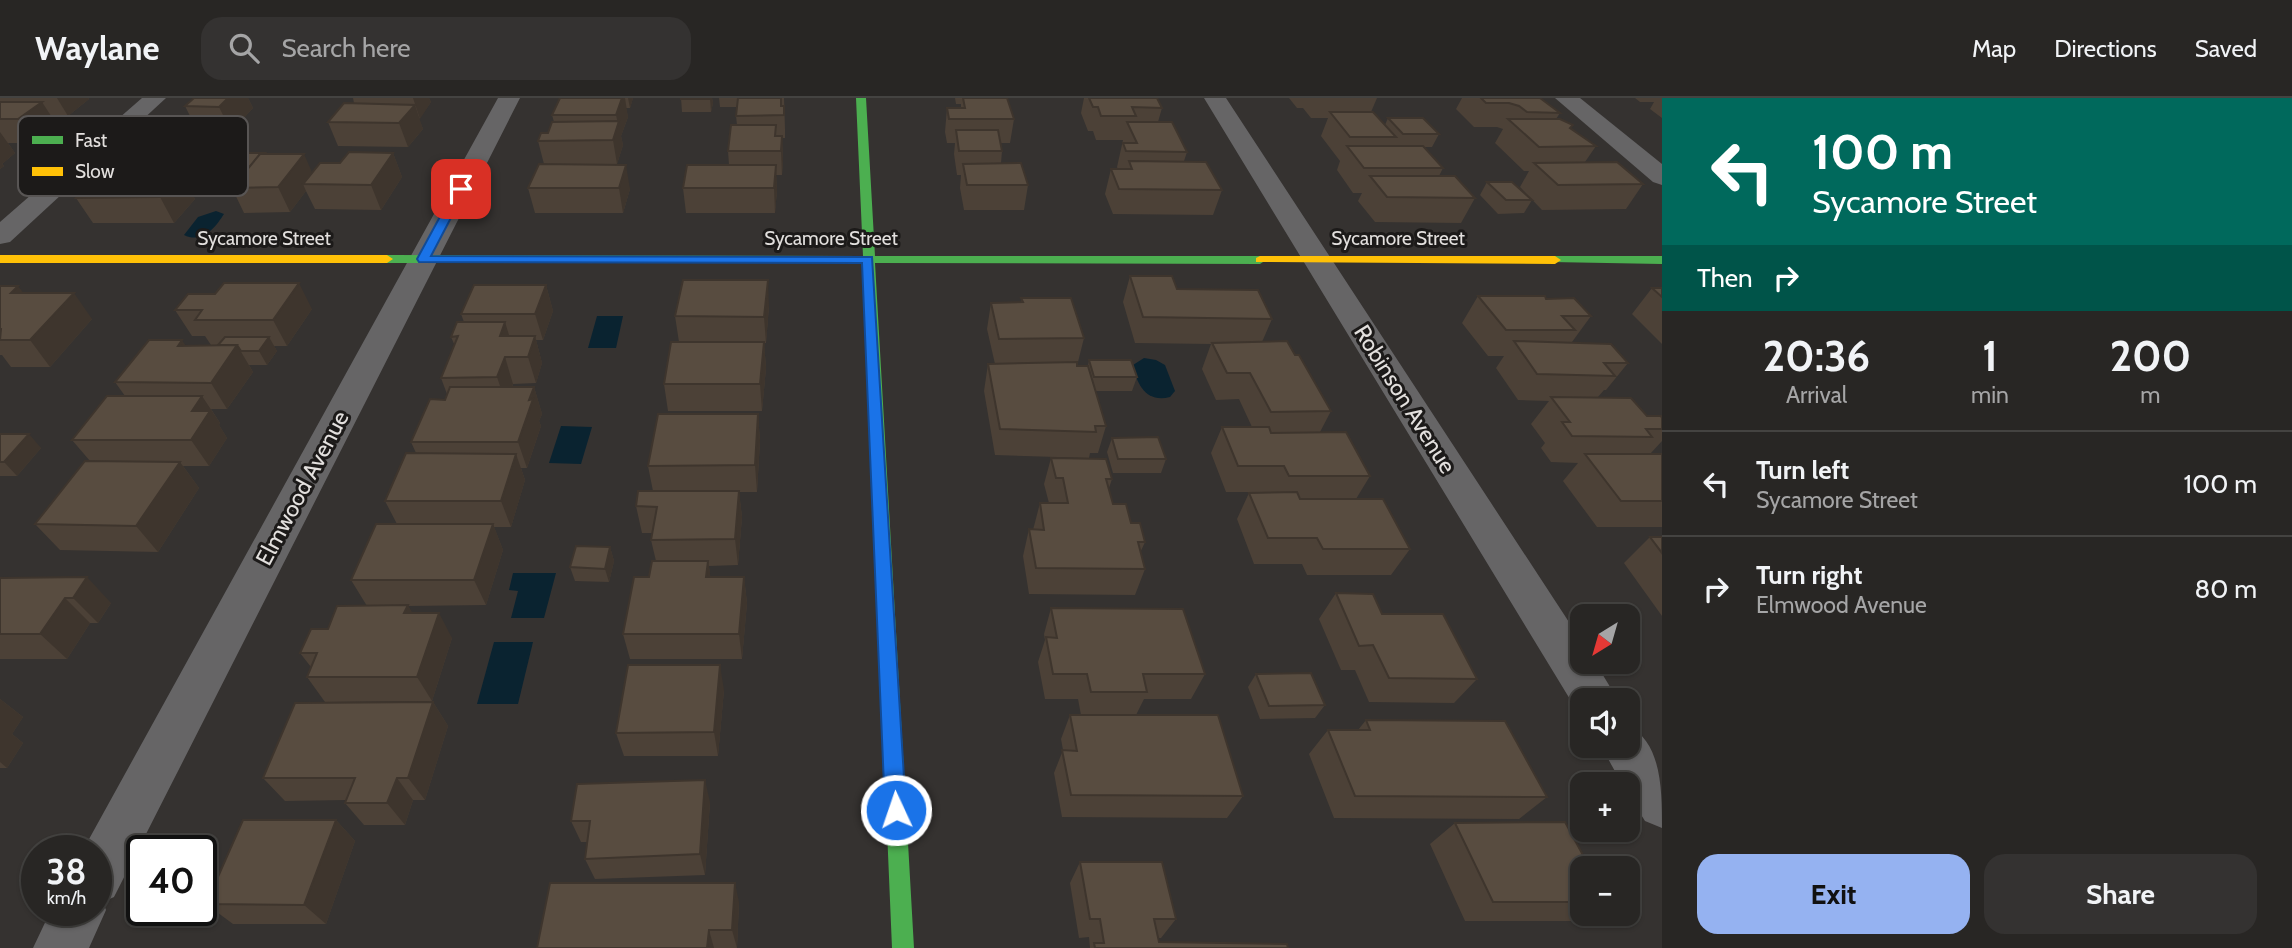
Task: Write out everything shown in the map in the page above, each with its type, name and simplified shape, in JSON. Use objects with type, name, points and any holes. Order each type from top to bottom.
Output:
[{"type":"street","points":[[135,116],[155,98]]},
{"type":"street","name":"Elmwood Avenue","points":[[112,849],[509,98]]},
{"type":"street","points":[[861,98],[903,948]]},
{"type":"street","name":"Robinson Avenue","points":[[1215,98],[1587,688]]},
{"type":"street","points":[[1566,98],[1662,177]]},
{"type":"street","points":[[0,236],[45,196]]},
{"type":"street","name":"Sycamore Street","points":[[0,259],[1662,260]]},
{"type":"street","points":[[1632,758],[1662,805]]},
{"type":"street","points":[[60,948],[72,926]]},
{"type":"water","points":[[216,211],[224,214],[207,233],[197,237],[184,235],[198,217]]},
{"type":"water","points":[[597,316],[623,316],[616,348],[588,348]]},
{"type":"water","points":[[1144,358],[1165,365],[1175,391],[1170,397],[1149,395],[1140,385],[1133,365]]},
{"type":"water","points":[[561,426],[592,427],[581,464],[549,463]]},
{"type":"water","points":[[513,573],[556,573],[544,618],[511,618],[518,591],[509,590]]},
{"type":"water","points":[[494,642],[533,642],[518,704],[477,704]]},
{"type":"building","points":[[194,98],[228,98],[219,107],[185,106]]},
{"type":"building","points":[[560,98],[622,98],[616,115],[552,115]]},
{"type":"building","points":[[738,98],[781,98],[784,115],[736,116]]},
{"type":"building","points":[[963,98],[1007,98],[1014,119],[949,119],[947,108],[965,108]]},
{"type":"building","points":[[1089,98],[1157,98],[1162,108],[1132,107],[1136,116],[1101,116],[1098,107],[1093,107]]},
{"type":"building","points":[[1481,98],[1540,98],[1560,113],[1527,112],[1519,106],[1486,103]]},
{"type":"building","points":[[0,102],[42,102],[22,116],[18,116],[18,119],[0,119]]},
{"type":"building","points":[[344,103],[415,105],[399,123],[328,122]]},
{"type":"building","points":[[1330,112],[1373,112],[1396,137],[1350,137]]},
{"type":"building","points":[[1388,118],[1423,118],[1439,134],[1403,134]]},
{"type":"building","points":[[1508,119],[1560,119],[1573,125],[1570,128],[1596,146],[1539,147]]},
{"type":"building","points":[[619,121],[613,140],[538,141],[541,133],[548,133],[552,122]]},
{"type":"building","points":[[1127,122],[1172,122],[1187,152],[1126,151],[1123,143],[1137,143]]},
{"type":"building","points":[[731,125],[776,125],[775,136],[782,136],[781,151],[728,151]]},
{"type":"building","points":[[956,130],[998,130],[1002,151],[959,151]]},
{"type":"building","points":[[1347,146],[1423,146],[1443,168],[1364,168]]},
{"type":"building","points":[[349,152],[393,153],[371,185],[303,184],[320,163],[340,163]]},
{"type":"building","points":[[248,153],[265,153],[260,154],[250,167]]},
{"type":"building","points":[[260,154],[304,154],[278,187],[248,188],[248,169]]},
{"type":"building","points":[[1129,161],[1206,162],[1222,190],[1119,189],[1111,169],[1132,169]]},
{"type":"building","points":[[1617,162],[1643,184],[1558,185],[1534,163]]},
{"type":"building","points":[[1021,163],[1028,185],[967,185],[963,164]]},
{"type":"building","points":[[539,164],[626,165],[619,188],[528,188]]},
{"type":"building","points":[[687,165],[776,165],[774,188],[683,188]]},
{"type":"building","points":[[1370,176],[1455,176],[1475,198],[1387,197]]},
{"type":"building","points":[[1487,182],[1512,182],[1532,200],[1506,200]]},
{"type":"building","points":[[78,196],[161,196],[160,197],[76,198]]},
{"type":"building","points":[[1130,276],[1172,276],[1177,289],[1258,290],[1272,319],[1143,317]]},
{"type":"building","points":[[683,280],[768,280],[764,317],[675,316]]},
{"type":"building","points":[[224,283],[299,283],[273,320],[195,320],[202,310],[175,310],[188,294],[215,294]]},
{"type":"building","points":[[474,285],[546,285],[535,314],[461,314]]},
{"type":"building","points":[[0,286],[18,286],[11,293],[74,293],[30,340],[0,340]]},
{"type":"building","points":[[1652,288],[1662,288],[1662,297]]},
{"type":"building","points":[[1478,296],[1574,298],[1591,316],[1562,316],[1575,330],[1506,330]]},
{"type":"building","points":[[1021,298],[1071,298],[1084,338],[999,339],[991,303],[1023,302]]},
{"type":"building","points":[[457,322],[505,322],[500,336],[535,336],[528,357],[505,357],[497,377],[441,378],[458,336],[451,337]]},
{"type":"building","points":[[225,337],[269,337],[259,351],[241,351],[237,345],[218,345]]},
{"type":"building","points":[[149,340],[182,340],[178,346],[237,345],[211,383],[115,382]]},
{"type":"building","points":[[1287,341],[1295,355],[1299,355],[1331,411],[1271,412],[1250,373],[1227,373],[1212,343]]},
{"type":"building","points":[[1514,341],[1611,344],[1628,363],[1604,363],[1615,376],[1537,374]]},
{"type":"building","points":[[671,342],[764,342],[760,384],[664,384]]},
{"type":"building","points":[[1089,360],[1131,360],[1137,377],[1094,377]]},
{"type":"building","points":[[1077,362],[1077,366],[1088,366],[1106,426],[1095,426],[1096,432],[1000,429],[988,364]]},
{"type":"building","points":[[450,387],[534,387],[529,400],[533,399],[518,442],[411,442],[430,399],[445,400]]},
{"type":"building","points":[[107,396],[202,396],[192,411],[210,411],[191,440],[72,440]]},
{"type":"building","points":[[1551,397],[1631,398],[1647,416],[1661,416],[1662,429],[1646,429],[1652,437],[1572,436],[1562,422],[1570,422]]},
{"type":"building","points":[[658,414],[758,414],[755,465],[648,466]]},
{"type":"building","points":[[1222,427],[1269,427],[1271,433],[1346,432],[1370,476],[1289,476],[1284,466],[1238,466]]},
{"type":"building","points":[[0,434],[29,434],[4,462],[0,462]]},
{"type":"building","points":[[1158,437],[1166,459],[1118,459],[1112,438]]},
{"type":"building","points":[[406,453],[516,454],[501,501],[385,501]]},
{"type":"building","points":[[1585,454],[1662,454],[1662,501],[1621,501]]},
{"type":"building","points":[[1051,458],[1106,459],[1112,479],[1106,479],[1113,504],[1126,504],[1131,523],[1140,523],[1145,542],[1138,542],[1145,569],[1036,568],[1029,529],[1044,530],[1040,503],[1068,503],[1063,478],[1056,478]]},
{"type":"building","points":[[85,461],[180,462],[136,526],[35,524]]},
{"type":"building","points":[[638,491],[739,491],[735,539],[651,540],[657,507],[636,506]]},
{"type":"building","points":[[1297,492],[1300,499],[1383,499],[1410,549],[1323,549],[1317,538],[1268,538],[1249,493]]},
{"type":"building","points":[[376,524],[493,524],[474,580],[351,580]]},
{"type":"building","points":[[1650,537],[1662,537],[1662,553]]},
{"type":"building","points":[[576,546],[610,547],[605,569],[570,567]]},
{"type":"building","points":[[652,561],[708,561],[706,577],[744,577],[739,634],[623,634],[634,577],[649,577]]},
{"type":"building","points":[[87,577],[73,598],[65,598],[40,634],[0,634],[0,578]]},
{"type":"building","points":[[1336,593],[1373,594],[1382,614],[1443,614],[1477,679],[1389,678],[1373,645],[1359,646]]},
{"type":"building","points":[[408,605],[404,613],[439,613],[417,677],[307,677],[317,653],[300,653],[311,629],[328,629],[337,606]]},
{"type":"building","points":[[1051,608],[1183,609],[1205,674],[1143,674],[1147,692],[1091,692],[1087,674],[1053,674],[1046,637],[1057,638]]},
{"type":"building","points":[[628,665],[720,665],[714,732],[616,733]]},
{"type":"building","points":[[1311,673],[1325,705],[1269,706],[1256,674]]},
{"type":"building","points":[[433,702],[408,778],[397,778],[387,803],[345,803],[355,778],[263,778],[295,703]]},
{"type":"building","points":[[1070,715],[1218,715],[1243,796],[1071,795],[1062,750],[1077,751]]},
{"type":"building","points":[[1366,720],[1505,721],[1547,797],[1355,796],[1328,730],[1370,730]]},
{"type":"building","points":[[705,780],[700,854],[585,859],[590,821],[571,821],[577,784]]},
{"type":"building","points":[[243,820],[336,820],[304,905],[217,904],[217,879]]},
{"type":"building","points":[[1565,822],[1570,831],[1570,842],[1576,842],[1583,856],[1570,856],[1570,902],[1493,902],[1455,823]]},
{"type":"building","points":[[1080,862],[1162,862],[1176,919],[1154,919],[1159,942],[1287,944],[1288,948],[1095,948],[1094,943],[1104,943],[1100,919],[1090,919]]},
{"type":"building","points":[[550,883],[735,883],[732,930],[709,930],[707,948],[537,948]]},
{"type":"traffic: fast","points":[[861,98],[903,948]]},
{"type":"traffic: fast","points":[[387,259],[1260,260]]},
{"type":"traffic: fast","points":[[1555,260],[1662,260]]},
{"type":"traffic: slow","points":[[0,259],[387,259]]},
{"type":"traffic: slow","points":[[1260,260],[1555,260]]},
{"type":"route","points":[[461,189],[423,259],[867,259],[896,810]]}]
